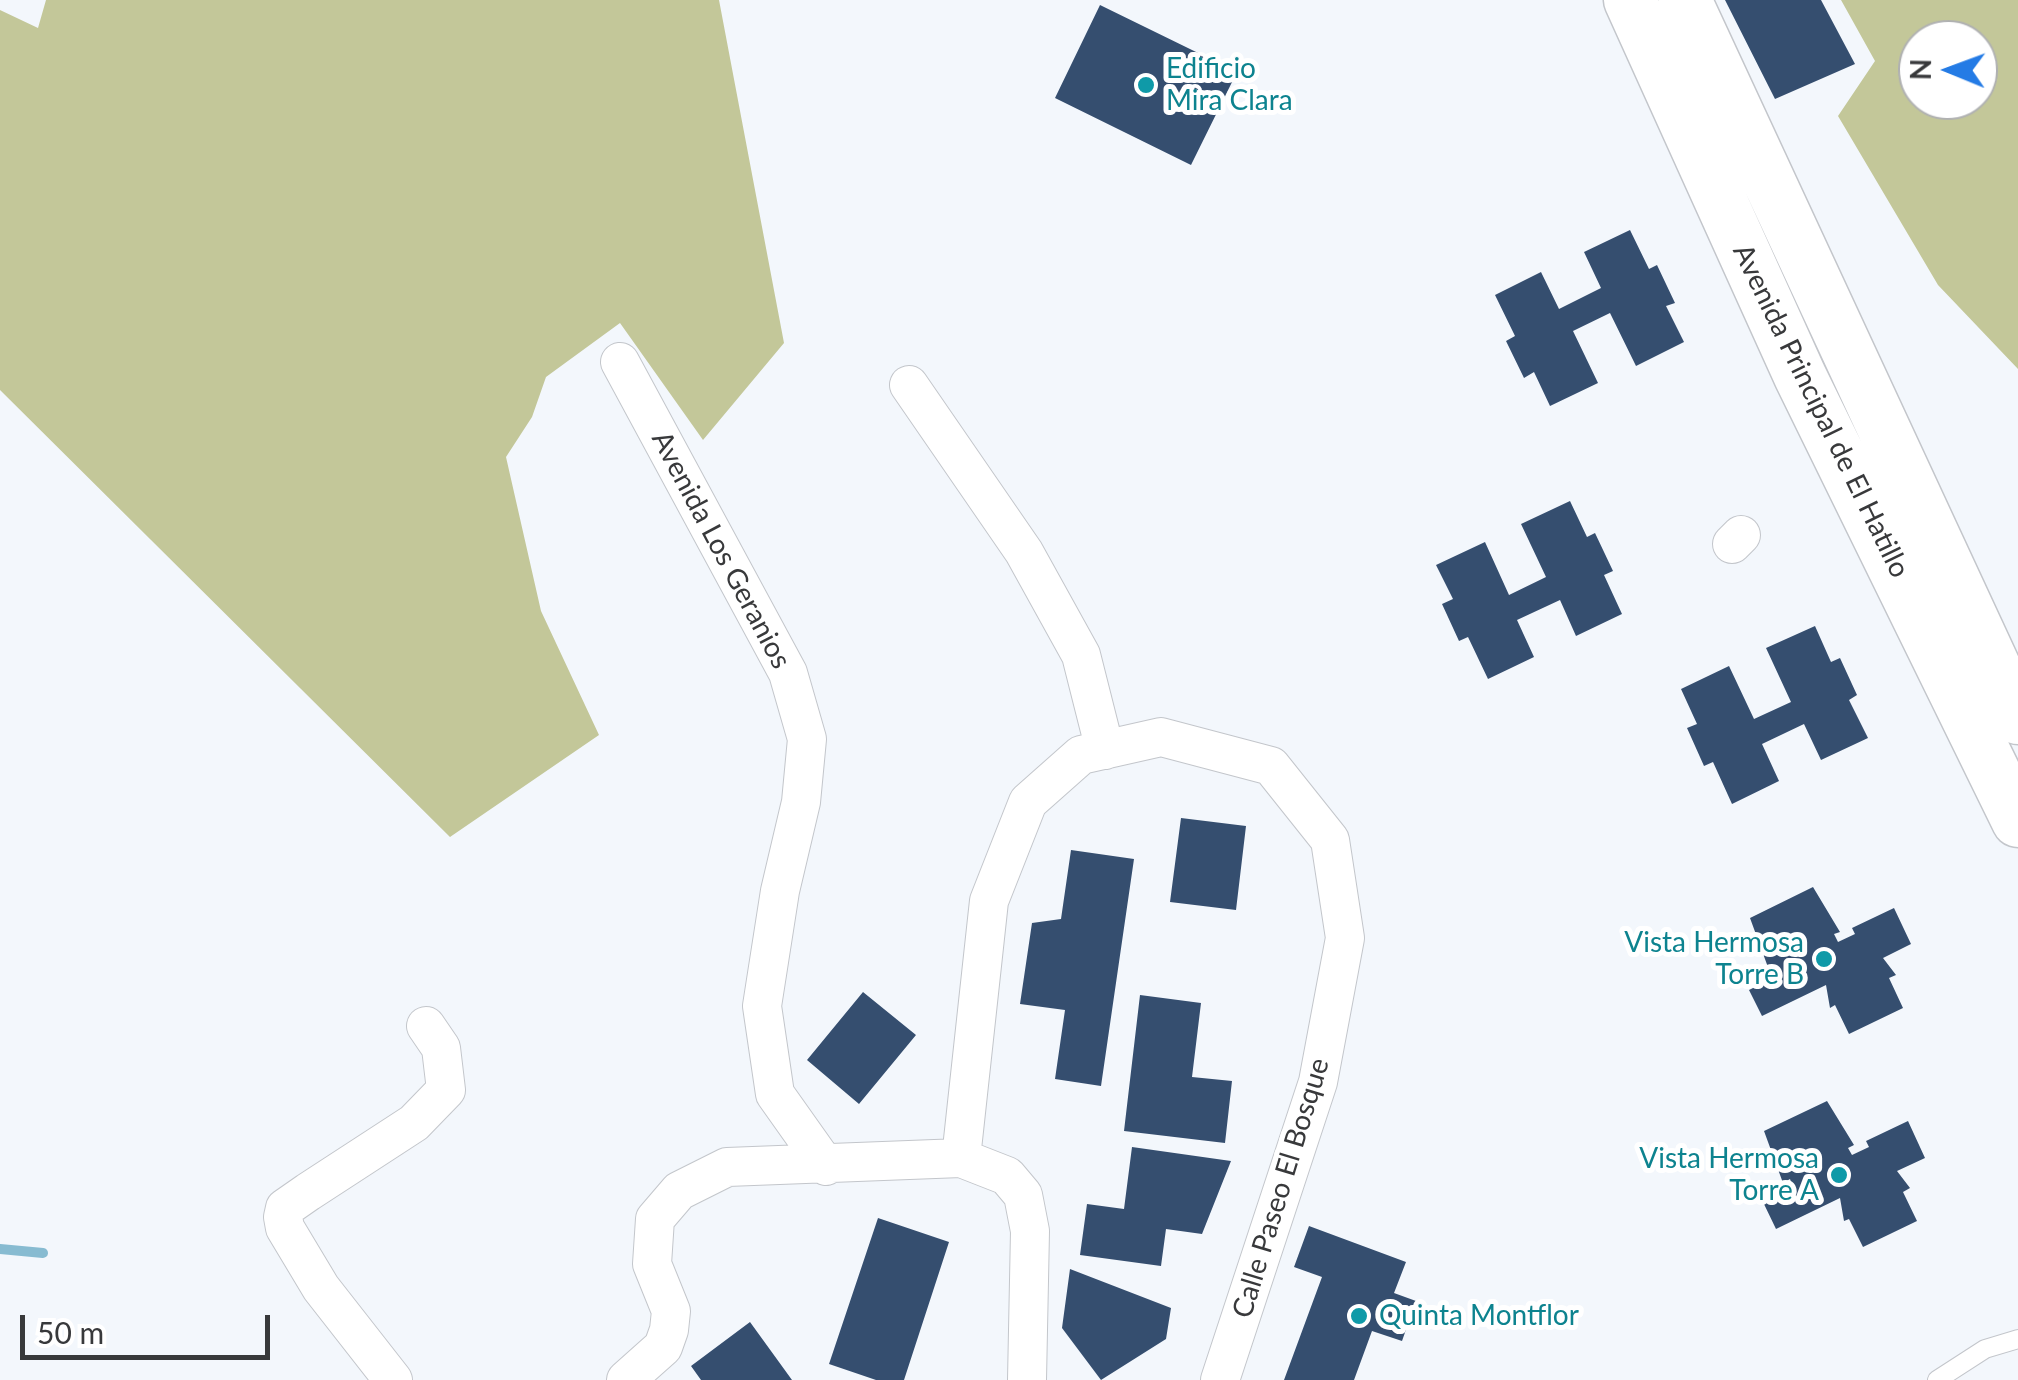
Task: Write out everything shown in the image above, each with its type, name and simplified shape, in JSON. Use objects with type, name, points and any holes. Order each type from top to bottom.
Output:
[{"type":"main road","name":"Avenida Principal de El Hatillo","points":[[1630,0],[1800,376],[2018,821]]},
{"type":"main road","name":"Avenida Principal de El Hatillo","points":[[1685,0],[2018,718]]},
{"type":"street","name":"Avenida Los Geranios","points":[[620,362],[788,673],[807,739],[801,802],[780,891],[762,1006],[774,1094],[826,1166]]},
{"type":"street","points":[[910,386],[1024,552],[1081,655],[1104,750]]},
{"type":"street","name":"Calle Paseo El Bosque","points":[[961,1158],[989,902],[1028,802],[1081,755],[1161,737],[1272,766],[1330,840],[1345,938],[1318,1082],[1220,1380]]},
{"type":"street","points":[[393,1380],[321,1288],[285,1228],[283,1217],[285,1208],[414,1122],[446,1090],[441,1048],[426,1026]]},
{"type":"street","points":[[626,1380],[663,1347],[669,1330],[671,1311],[652,1264],[655,1219],[679,1190],[728,1167],[961,1158],[1006,1176],[1023,1196],[1030,1230],[1028,1380]]},
{"type":"lane","points":[[1938,1380],[1986,1349],[2018,1340]]},
{"type":"green space","points":[[46,0],[719,0],[784,343],[703,440],[620,323],[546,377],[532,417],[506,457],[541,611],[599,735],[450,837],[0,390],[0,10],[38,28]]},
{"type":"green space","points":[[1841,0],[2018,0],[2018,369],[1938,285],[1838,116],[1875,61]]},
{"type":"building","points":[[1725,0],[1821,0],[1855,64],[1775,99]]},
{"type":"building","name":"Edificio Mira Clara","points":[[1100,5],[1237,72],[1191,165],[1055,98]]},
{"type":"building","points":[[1630,230],[1649,269],[1657,265],[1675,303],[1666,306],[1684,342],[1636,366],[1610,313],[1573,331],[1598,383],[1550,406],[1534,372],[1524,378],[1506,341],[1515,336],[1495,295],[1541,272],[1559,309],[1601,288],[1584,252]]},
{"type":"building","points":[[1570,501],[1587,537],[1595,533],[1613,571],[1604,575],[1622,614],[1576,636],[1560,600],[1517,620],[1534,657],[1488,679],[1468,637],[1459,641],[1442,604],[1453,599],[1436,565],[1485,542],[1509,595],[1546,577],[1521,524]]},
{"type":"building","points":[[1815,626],[1831,662],[1840,658],[1857,695],[1849,700],[1868,738],[1821,760],[1804,724],[1762,744],[1779,781],[1732,804],[1713,762],[1704,766],[1687,728],[1697,724],[1681,689],[1729,666],[1754,719],[1791,702],[1766,648]]},
{"type":"building","points":[[1181,818],[1246,826],[1236,910],[1170,902]]},
{"type":"building","points":[[1071,850],[1134,859],[1101,1086],[1055,1079],[1065,1010],[1020,1004],[1032,923],[1061,919]]},
{"type":"building","name":"Vista Hermosa Torre B","points":[[1813,887],[1840,932],[1834,934],[1838,942],[1855,934],[1852,928],[1894,908],[1911,944],[1883,958],[1896,975],[1889,978],[1903,1008],[1849,1034],[1835,1005],[1830,1008],[1826,985],[1762,1016],[1749,990],[1779,975],[1776,967],[1769,970],[1750,918]]},
{"type":"building","points":[[863,992],[916,1035],[859,1104],[807,1060]]},
{"type":"building","points":[[1140,995],[1201,1003],[1192,1077],[1232,1081],[1225,1143],[1124,1131]]},
{"type":"building","name":"Vista Hermosa Torre A","points":[[1827,1101],[1854,1145],[1848,1148],[1852,1155],[1869,1147],[1866,1141],[1908,1121],[1925,1158],[1897,1171],[1910,1188],[1903,1192],[1917,1221],[1863,1247],[1849,1219],[1844,1221],[1840,1198],[1776,1229],[1763,1202],[1793,1188],[1790,1179],[1783,1183],[1764,1131]]},
{"type":"building","points":[[1132,1147],[1231,1161],[1202,1234],[1166,1229],[1161,1266],[1080,1255],[1087,1204],[1124,1209]]},
{"type":"building","points":[[878,1218],[949,1242],[904,1380],[876,1380],[829,1364]]},
{"type":"building","name":"Quinta Montflor","points":[[1309,1226],[1406,1262],[1394,1293],[1416,1301],[1402,1341],[1372,1331],[1354,1380],[1284,1380],[1322,1277],[1294,1267]]},
{"type":"building","points":[[1070,1269],[1171,1308],[1166,1339],[1101,1380],[1062,1328]]},
{"type":"building","points":[[750,1322],[792,1380],[701,1380],[691,1366]]},
{"type":"waterway","points":[[0,1249],[43,1253]]},
{"type":"place","name":"Edificio Mira Clara","points":[[1146,85]]},
{"type":"place","name":"Vista Hermosa Torre B","points":[[1824,959]]},
{"type":"place","name":"Vista Hermosa Torre A","points":[[1839,1175]]},
{"type":"place","name":"Quinta Montflor","points":[[1359,1316]]}]
